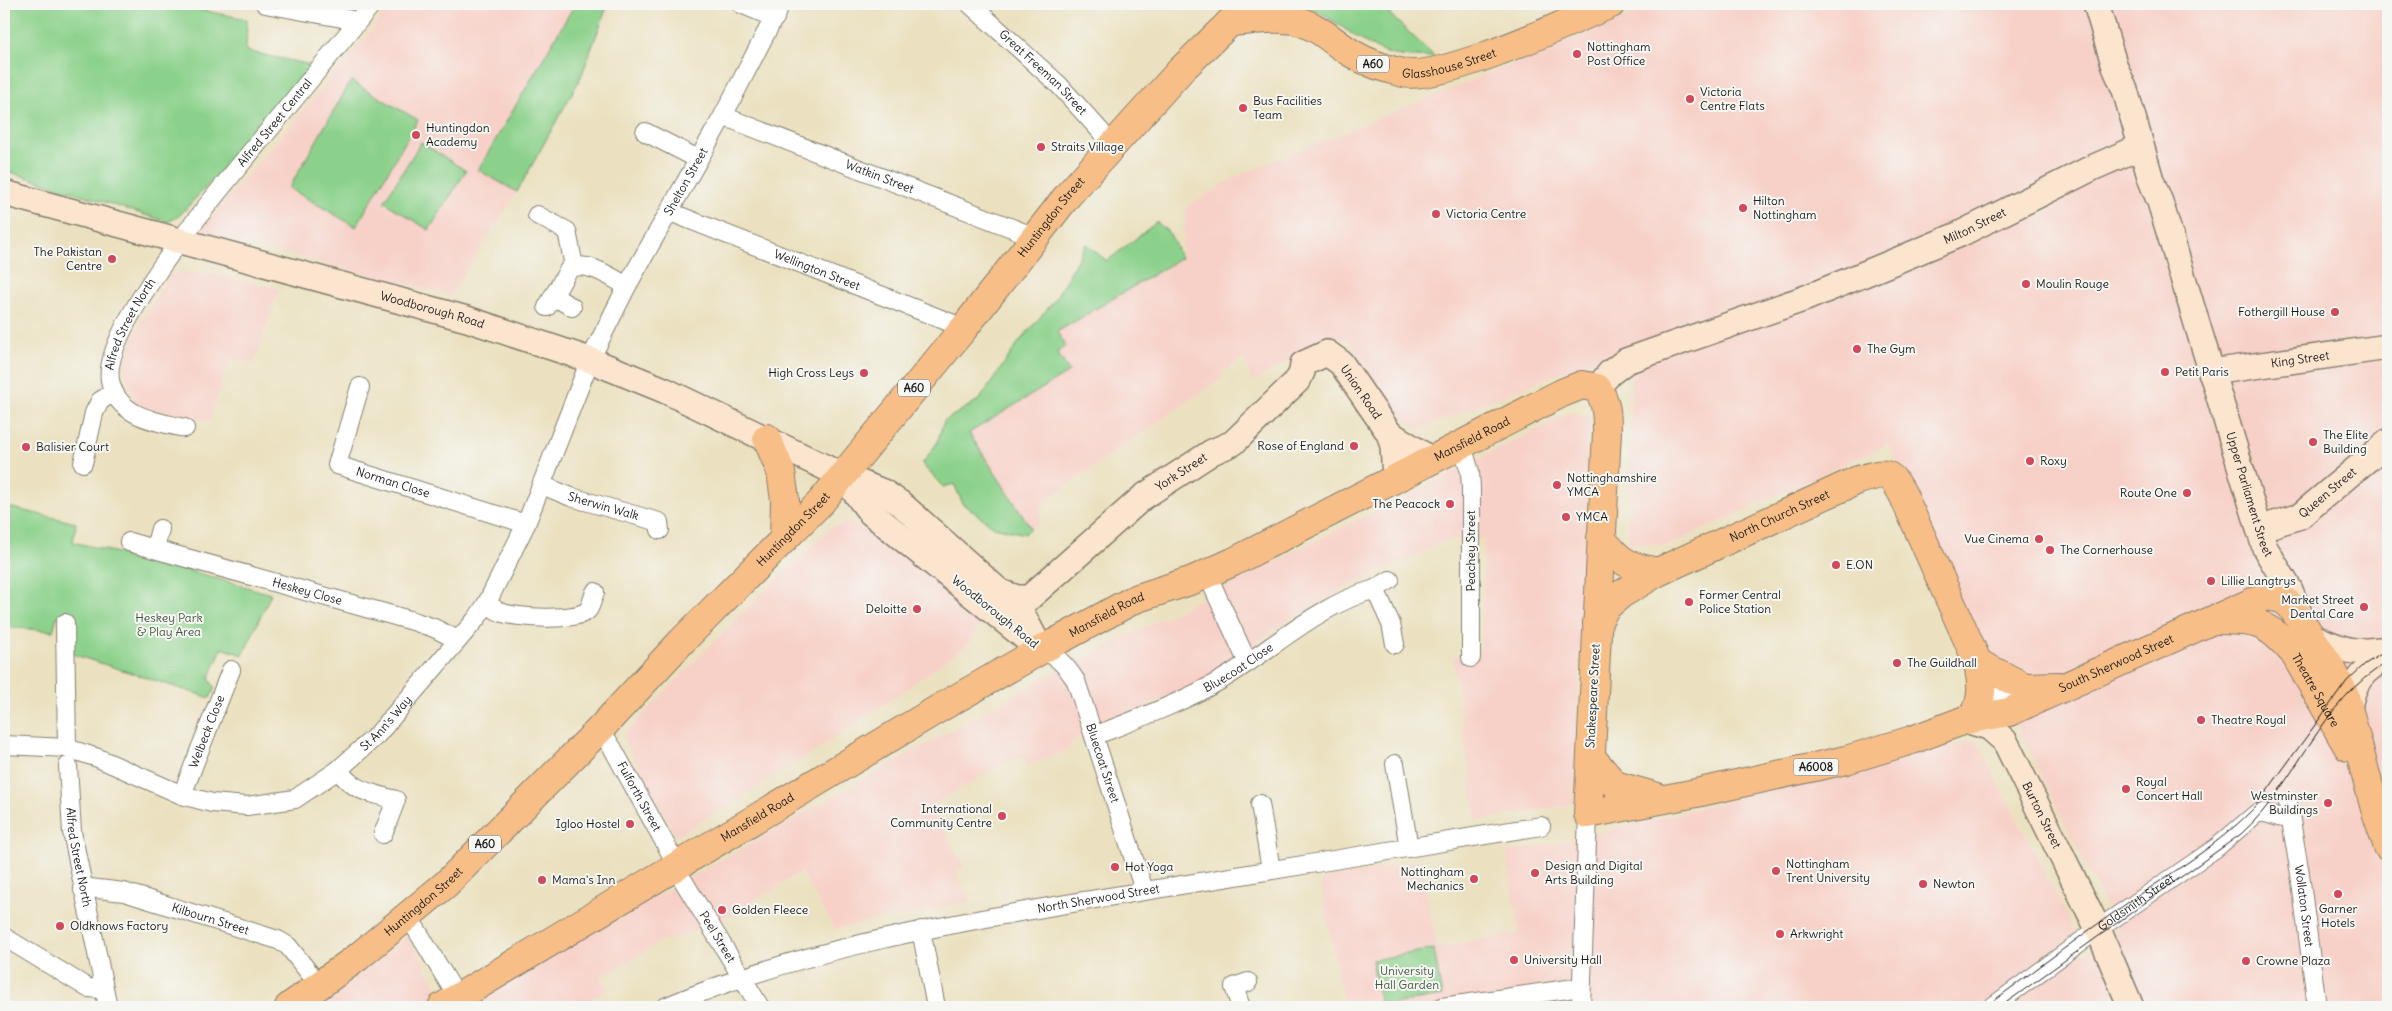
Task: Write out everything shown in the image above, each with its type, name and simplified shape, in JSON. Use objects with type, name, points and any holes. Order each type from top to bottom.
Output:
[{"type":"main road","name":"Huntingdon Street","points":[[289,1007],[358,957],[407,914],[446,884],[600,729],[682,641],[821,502],[964,328],[1068,195],[1181,70],[1249,4]]},
{"type":"main road","name":"Glasshouse Street","points":[[1230,22],[1287,19],[1300,22],[1316,28],[1354,55],[1377,66],[1411,73],[1455,66],[1611,4]]},
{"type":"main road","name":"Mansfield Road","points":[[450,1003],[677,864],[938,708],[1135,599],[1207,574],[1574,388],[1582,385],[1597,388]]},
{"type":"main road","name":"Shakespeare Street","points":[[1588,814],[1607,418],[1603,396],[1597,388]]},
{"type":"main road","points":[[767,438],[781,472],[785,500],[784,539]]},
{"type":"main road","name":"North Church Street","points":[[1597,623],[1606,607],[1620,595],[1658,572],[1858,480],[1885,475],[1895,480],[1898,486],[1978,663]]},
{"type":"main road","points":[[1601,538],[1617,558],[1626,564],[1658,572]]},
{"type":"main road","points":[[2266,596],[2282,599],[2291,606],[2307,628]]},
{"type":"main road","name":"South Sherwood Street","points":[[1588,814],[1846,760],[1912,740],[1972,715],[2009,712],[2266,596]]},
{"type":"main road","name":"Theatre Square","points":[[2216,620],[2248,621],[2264,625],[2272,629],[2294,653],[2350,748],[2375,809]]},
{"type":"main road","name":"Upper Parliament Street","points":[[2307,628],[2332,669],[2349,709],[2375,809],[2388,847]]},
{"type":"main road","points":[[1978,663],[2023,686],[2070,685]]},
{"type":"main road","points":[[1972,715],[1983,689],[1978,663]]},
{"type":"main road","name":"South Sherwood Street","points":[[1590,757],[1615,785],[1664,799]]},
{"type":"street","points":[[265,4],[358,21]]},
{"type":"street","name":"Alfred Street Central","points":[[178,242],[372,4]]},
{"type":"street","points":[[741,4],[778,11]]},
{"type":"street","name":"Great Freeman Street","points":[[970,4],[1059,85],[1113,145]]},
{"type":"street","name":"Upper Parliament Street","points":[[2096,4],[2160,202],[2262,538],[2290,590],[2307,628]]},
{"type":"street","name":"Shelton Street","points":[[590,360],[627,286],[723,116],[778,11]]},
{"type":"street","name":"Watkin Street","points":[[723,116],[1035,237]]},
{"type":"street","points":[[645,132],[698,159]]},
{"type":"street","name":"Milton Street","points":[[1597,388],[1610,373],[1626,361],[1806,298],[1960,234],[2092,168],[2138,138]]},
{"type":"street","name":"Woodborough Road","points":[[4,193],[178,242],[467,319],[590,360],[664,390],[843,476],[883,492],[901,504],[1020,610],[1041,650]]},
{"type":"street","name":"Wellington Street","points":[[670,212],[964,328]]},
{"type":"street","points":[[536,215],[567,231],[574,266]]},
{"type":"street","name":"Alfred Street North","points":[[83,463],[94,413],[100,401],[114,392],[110,381],[110,370],[116,344],[178,242]]},
{"type":"street","points":[[572,307],[550,302],[569,270],[574,266],[586,266],[627,286]]},
{"type":"street","name":"King Street","points":[[2211,372],[2388,347]]},
{"type":"street","name":"Union Road","points":[[1308,355],[1341,363],[1389,433],[1393,446],[1395,478]]},
{"type":"street","name":"York Street","points":[[1029,598],[1144,497],[1212,452],[1233,443],[1298,380],[1308,355]]},
{"type":"street","name":"St Ann's Way","points":[[4,746],[68,748],[98,758],[182,795],[225,805],[246,806],[278,803],[295,799],[338,770],[377,735],[487,603],[526,524],[590,360]]},
{"type":"street","name":"Norman Close","points":[[360,387],[337,465],[526,524]]},
{"type":"street","points":[[114,392],[133,414],[185,428]]},
{"type":"street","name":"Union Road","points":[[1389,433],[1432,460]]},
{"type":"street","name":"Queen Street","points":[[2262,538],[2300,516],[2388,442]]},
{"type":"street","name":"Peachey Street","points":[[1462,445],[1470,472],[1472,488],[1471,658]]},
{"type":"street","name":"Woodborough Road","points":[[843,476],[870,512],[1041,650]]},
{"type":"street","name":"Sherwin Walk","points":[[542,485],[571,497],[659,522],[660,530]]},
{"type":"street","points":[[155,548],[160,530]]},
{"type":"street","points":[[2262,538],[2266,596]]},
{"type":"street","name":"Heskey Close","points":[[129,542],[413,621],[434,628],[458,640]]},
{"type":"street","points":[[1207,574],[1246,661]]},
{"type":"street","name":"Bluecoat Close","points":[[1094,736],[1169,706],[1221,680],[1246,661],[1327,608],[1383,584],[1395,644]]},
{"type":"street","points":[[997,591],[1018,598],[1029,598],[1041,650]]},
{"type":"street","points":[[487,603],[499,612],[516,616],[578,616],[588,610],[595,592]]},
{"type":"street","points":[[65,623],[68,748]]},
{"type":"street","points":[[2307,628],[2345,651],[2358,652],[2388,649]]},
{"type":"street","name":"Bluecoat Street","points":[[1041,650],[1051,654],[1068,667],[1084,701],[1144,890]]},
{"type":"street","points":[[2349,709],[2351,696],[2359,678],[2368,668],[2388,656]]},
{"type":"street","name":"Welbeck Close","points":[[182,795],[231,670]]},
{"type":"street","name":"South Sherwood Street","points":[[1972,715],[1988,700],[2023,686]]},
{"type":"street","name":"Burton Street","points":[[1972,715],[2005,741],[2098,930],[2131,1007]]},
{"type":"street","name":"Fulforth Street","points":[[600,729],[614,749],[677,864]]},
{"type":"street","points":[[1395,764],[1409,848]]},
{"type":"street","name":"Alfred Street North","points":[[68,766],[72,832],[102,988],[108,1007]]},
{"type":"street","points":[[338,770],[350,785],[358,790],[396,800],[383,834]]},
{"type":"street","points":[[1260,804],[1271,870]]},
{"type":"street","name":"Goldsmith Street","points":[[1992,1007],[2216,848],[2257,813],[2287,814]]},
{"type":"street","name":"Shakespeare Street","points":[[1581,1007],[1588,814]]},
{"type":"street","name":"Wollaton Street","points":[[2287,814],[2302,884],[2317,1007]]},
{"type":"street","name":"North Sherwood Street","points":[[665,1007],[742,976],[832,950],[921,930],[1144,890],[1541,826]]},
{"type":"street","name":"Peel Street","points":[[677,864],[681,877],[760,1007]]},
{"type":"street","name":"Kilbourn Street","points":[[83,890],[90,888],[124,892],[278,940],[288,946],[319,985]]},
{"type":"street","points":[[407,914],[450,1003]]},
{"type":"street","points":[[921,930],[936,1007]]},
{"type":"street","points":[[4,937],[88,988],[102,988]]},
{"type":"street","points":[[1241,1007],[1234,987],[1248,982]]},
{"type":"street","points":[[1442,1007],[1581,987]]},
{"type":"shaded area","name":"Huntingdon Academy","points":[[390,4],[608,4],[581,77],[517,192],[450,295],[205,233],[204,226],[372,30]]},
{"type":"shaded area","points":[[1660,4],[2388,4],[2388,1007],[2017,1007],[2020,1002],[2011,1007],[1344,1007],[1320,880],[1421,861],[1437,947],[1520,933],[1506,852],[1556,843],[1976,740],[2063,908],[2085,955],[2118,931],[2005,701],[1888,444],[1669,545],[1628,544],[1631,366],[1624,350],[1554,375],[1420,429],[1401,418],[1346,337],[1306,351],[1253,382],[1244,358],[1221,373],[1223,377],[1043,502],[1039,526],[1031,528],[969,433],[1069,372],[1056,352],[1056,332],[1181,258],[1186,207],[1237,176]]},
{"type":"shaded area","points":[[184,272],[207,273],[279,289],[254,364],[230,358],[209,422],[136,404],[132,397],[124,367],[133,337],[169,275]]},
{"type":"shaded area","points":[[1572,412],[1590,419],[1574,804],[1476,821],[1453,657],[1481,650],[1484,539],[1450,539],[1338,591],[1270,632],[1227,667],[1209,678],[1076,738],[1064,752],[1027,766],[1022,756],[991,770],[930,806],[964,867],[955,871],[971,901],[835,929],[801,872],[710,927],[660,942],[600,978],[608,989],[577,1007],[461,1007],[1042,679]]},
{"type":"shaded area","points":[[849,523],[886,537],[931,572],[983,620],[968,644],[902,692],[824,745],[676,837],[622,736],[753,602],[832,527]]},
{"type":"shaded area","points":[[408,937],[448,1007],[312,1007]]},
{"type":"green space","points":[[4,4],[170,4],[247,19],[246,51],[311,65],[285,102],[178,217],[167,222],[4,170]]},
{"type":"green space","points":[[575,4],[608,4],[581,77],[517,192],[478,170]]},
{"type":"green space","points":[[1303,4],[1379,4],[1435,57],[1403,56],[1384,52]]},
{"type":"green space","points":[[351,81],[418,120],[356,227],[289,188]]},
{"type":"green space","points":[[421,142],[466,171],[429,230],[384,202]]},
{"type":"green space","points":[[1157,222],[1170,234],[1181,258],[1057,332],[1066,346],[1057,352],[1069,372],[969,433],[1031,528],[1025,534],[994,527],[963,504],[954,484],[943,487],[922,464],[937,443],[944,421],[980,399],[1019,342],[1054,301],[1086,244],[1107,261]]},
{"type":"green space","name":"Heskey Park & Play Area","points":[[4,506],[76,523],[73,542],[188,570],[271,594],[243,655],[222,648],[209,679],[215,688],[210,698],[72,654],[70,619],[57,617],[53,631],[4,627]]},
{"type":"green space","name":"University Hall Garden","points":[[1434,949],[1442,996],[1380,1006],[1372,960]]},
{"type":"tram line","points":[[1985,1007],[2226,834],[2256,806],[2347,681],[2365,664],[2388,650]]},
{"type":"tram line","points":[[2000,1007],[2241,834],[2261,814],[2344,698],[2364,678],[2388,662]]},
{"type":"place","name":"Nottingham Post Office","points":[[1577,54]]},
{"type":"place","name":"Victoria Centre Flats","points":[[1690,99]]},
{"type":"place","name":"Bus Facilities Team","points":[[1243,108]]},
{"type":"place","name":"Huntingdon Academy","points":[[416,135]]},
{"type":"place","name":"Straits Village","points":[[1041,147]]},
{"type":"place","name":"Hilton Nottingham","points":[[1743,208]]},
{"type":"place","name":"Victoria Centre","points":[[1436,214]]},
{"type":"place","name":"The Pakistan Centre","points":[[112,259]]},
{"type":"place","name":"Moulin Rouge","points":[[2026,284]]},
{"type":"place","name":"Fothergill House","points":[[2335,312]]},
{"type":"place","name":"The Gym","points":[[1857,349]]},
{"type":"place","name":"Petit Paris","points":[[2165,372]]},
{"type":"place","name":"High Cross Leys","points":[[864,373]]},
{"type":"place","name":"The Elite Building","points":[[2313,442]]},
{"type":"place","name":"Rose of England","points":[[1354,446]]},
{"type":"place","name":"Balisier Court","points":[[26,447]]},
{"type":"place","name":"Roxy","points":[[2030,461]]},
{"type":"place","name":"Nottinghamshire YMCA","points":[[1557,485]]},
{"type":"place","name":"Route One","points":[[2187,493]]},
{"type":"place","name":"The Peacock","points":[[1450,504]]},
{"type":"place","name":"YMCA","points":[[1566,517]]},
{"type":"place","name":"Vue Cinema","points":[[2039,539]]},
{"type":"place","name":"The Cornerhouse","points":[[2050,550]]},
{"type":"place","name":"E.ON","points":[[1836,565]]},
{"type":"place","name":"Lillie Langtrys","points":[[2211,581]]},
{"type":"place","name":"Former Central Police Station","points":[[1689,602]]},
{"type":"place","name":"Market Street Dental Care","points":[[2364,607]]},
{"type":"place","name":"Deloitte","points":[[917,609]]},
{"type":"place","name":"The Guildhall","points":[[1897,663]]},
{"type":"place","name":"Theatre Royal","points":[[2201,720]]},
{"type":"place","name":"Royal Concert Hall","points":[[2126,789]]},
{"type":"place","name":"Westminster Buildings","points":[[2328,803]]},
{"type":"place","name":"International Community Centre","points":[[1002,816]]},
{"type":"place","name":"Igloo Hostel","points":[[630,824]]},
{"type":"place","name":"Hot Yoga","points":[[1115,867]]},
{"type":"place","name":"Nottingham Trent University","points":[[1776,871]]},
{"type":"place","name":"Design and Digital Arts Building","points":[[1535,873]]},
{"type":"place","name":"Nottingham Mechanics","points":[[1474,879]]},
{"type":"place","name":"Mama's Inn","points":[[542,880]]},
{"type":"place","name":"Newton","points":[[1923,884]]},
{"type":"place","name":"Garner Hotels","points":[[2338,894]]},
{"type":"place","name":"Golden Fleece","points":[[722,910]]},
{"type":"place","name":"Oldknows Factory","points":[[60,926]]},
{"type":"place","name":"Arkwright","points":[[1780,934]]},
{"type":"place","name":"University Hall","points":[[1514,960]]},
{"type":"place","name":"Crowne Plaza","points":[[2246,961]]}]
